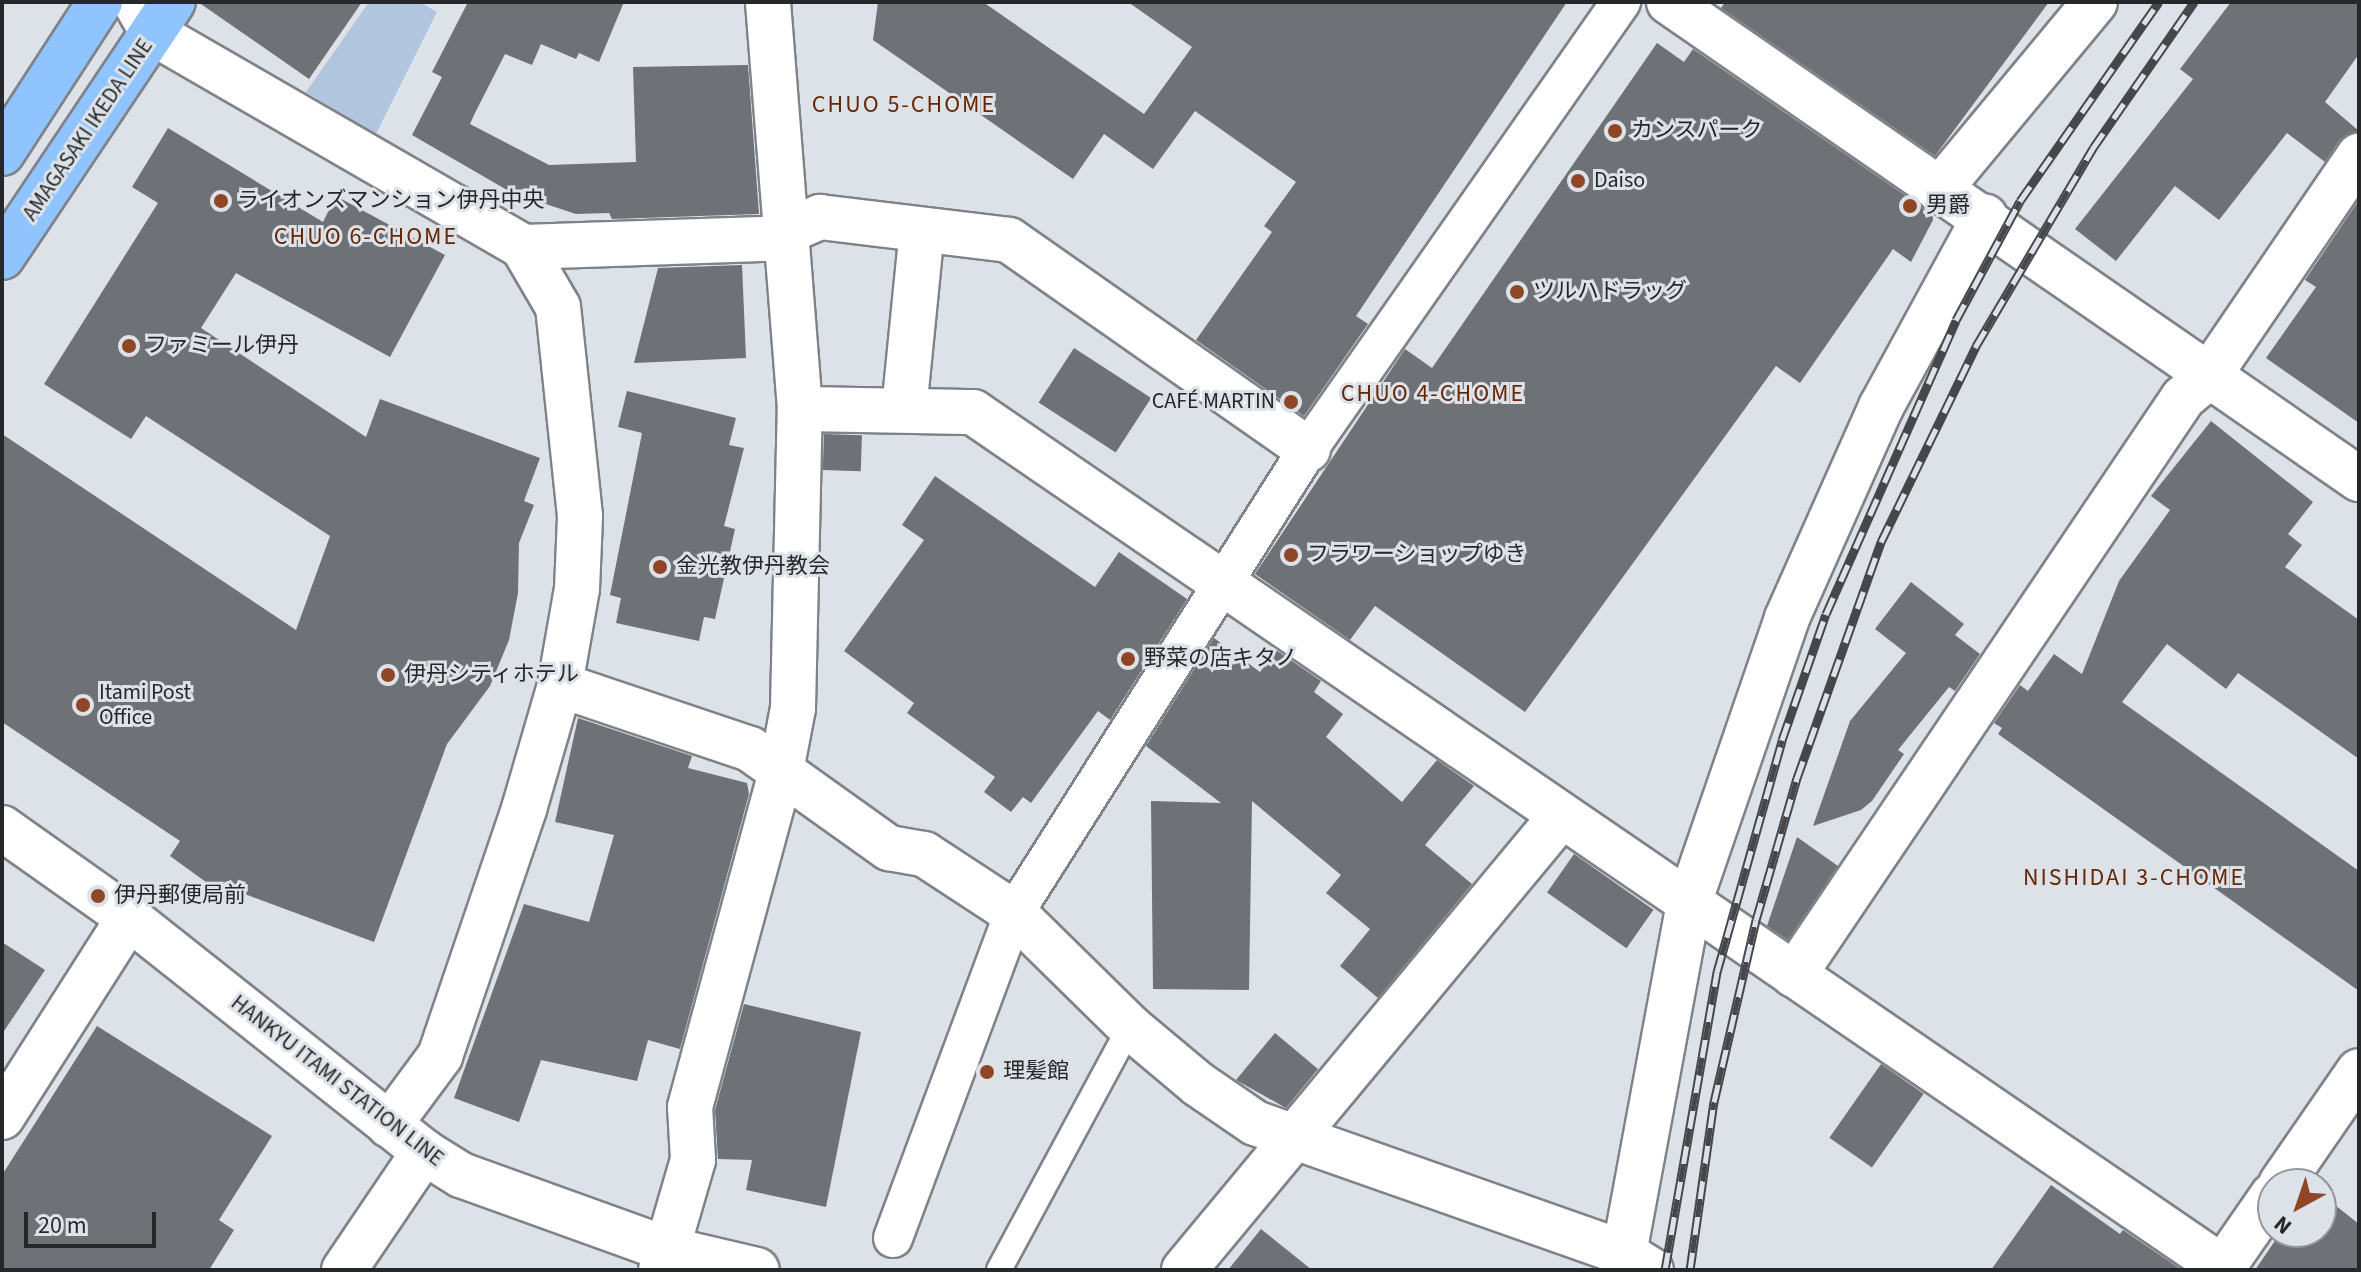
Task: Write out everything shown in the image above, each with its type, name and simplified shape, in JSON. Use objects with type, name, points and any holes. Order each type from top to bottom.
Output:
[{"type":"main road","points":[[2,153],[100,2]]},
{"type":"main road","name":"AMAGASAKI IKEDA LINE","points":[[2,257],[154,12]]},
{"type":"street","points":[[664,1260],[693,1160],[690,1107],[781,771],[797,646],[800,409],[768,2]]},
{"type":"street","points":[[893,1238],[1014,913],[1218,584],[1308,449],[1621,2]]},
{"type":"street","points":[[1669,2],[1939,190],[1985,216],[2208,377],[2359,479]]},
{"type":"street","points":[[1939,190],[2095,2]]},
{"type":"street","points":[[154,12],[523,247],[558,307],[574,428],[580,516],[577,589],[560,685],[524,809],[440,1056],[389,1125]]},
{"type":"street","points":[[1794,975],[2183,398],[2208,377],[2359,156]]},
{"type":"street","points":[[560,685],[750,749],[889,848],[924,854],[1014,913],[1130,1027],[1232,1107],[1291,1135],[1631,1264],[1689,903],[1787,618],[1881,407],[1985,216]]},
{"type":"street","points":[[523,247],[769,239],[820,217],[1009,240],[1308,449]]},
{"type":"street","points":[[904,410],[922,230]]},
{"type":"street","points":[[800,409],[973,412],[1218,584],[2223,1269],[2257,1219]]},
{"type":"street","points":[[1184,1270],[1291,1135],[1561,816]]},
{"type":"street","name":"HANKYU ITAMI STATION LINE","points":[[2,828],[129,918],[424,1152],[486,1187],[664,1260],[757,1270]]},
{"type":"street","points":[[2,1117],[129,918]]},
{"type":"street","points":[[2292,1168],[2359,1071]]},
{"type":"street","points":[[344,1270],[424,1152]]},
{"type":"lane","points":[[999,1270],[1130,1027]]},
{"type":"shaded area","points":[[369,2],[420,2],[437,12],[376,134],[306,92]]},
{"type":"building","points":[[198,2],[362,2],[309,79]]},
{"type":"building","points":[[468,2],[624,2],[599,62],[579,53],[576,59],[541,44],[532,65],[505,54],[474,115],[470,124],[549,165],[636,162],[633,67],[748,65],[759,214],[612,219],[609,213],[576,214],[512,193],[412,135],[442,77],[432,72]]},
{"type":"building","points":[[878,2],[983,2],[1144,114],[1192,47],[1128,2],[1567,2],[1356,316],[1368,324],[1304,416],[1196,340],[1272,232],[1264,226],[1296,182],[1195,111],[1153,169],[1104,134],[1073,179],[873,40]]},
{"type":"building","points":[[1725,2],[2049,2],[1935,156],[1721,8]]},
{"type":"building","points":[[2231,2],[2359,2],[2359,54],[2325,102],[2359,131],[2339,141],[2325,162],[2287,133],[2219,220],[2175,186],[2116,261],[2075,229],[2193,79],[2180,69]]},
{"type":"building","points":[[1657,43],[1684,62],[1693,49],[1932,214],[1933,220],[1911,262],[1893,249],[1800,383],[1776,366],[1525,712],[1375,606],[1350,640],[1255,574],[1405,349],[1432,368]]},
{"type":"building","points":[[168,128],[323,222],[336,196],[445,255],[390,357],[236,273],[201,328],[366,437],[380,399],[540,458],[524,501],[534,505],[519,543],[518,593],[509,640],[490,686],[447,744],[374,942],[234,890],[228,898],[170,856],[180,841],[2,722],[2,434],[296,630],[330,536],[146,416],[131,439],[44,384],[158,203],[132,187]]},
{"type":"building","points":[[2359,200],[2359,423],[2266,358],[2316,287],[2305,280]]},
{"type":"building","points":[[742,265],[746,358],[634,363],[658,268]]},
{"type":"building","points":[[1074,348],[1151,398],[1116,453],[1039,403]]},
{"type":"building","points":[[627,391],[736,418],[729,445],[744,448],[724,526],[735,529],[715,619],[704,617],[699,641],[616,623],[621,598],[610,595],[642,433],[618,427]]},
{"type":"building","points":[[2211,421],[2313,502],[2288,534],[2302,545],[2285,567],[2359,620],[2359,759],[2238,673],[2226,689],[2167,644],[2122,702],[2359,871],[2359,991],[1998,734],[2002,728],[1994,723],[2020,685],[2028,691],[2054,654],[2082,674],[2119,581],[2170,510],[2151,496]]},
{"type":"building","points":[[824,434],[862,435],[861,471],[823,470]]},
{"type":"building","points":[[935,476],[1095,587],[1119,552],[1187,599],[1110,720],[1098,711],[1031,803],[1023,797],[1011,812],[984,792],[995,777],[907,713],[914,703],[844,651],[924,540],[902,525]]},
{"type":"building","points":[[1911,582],[1964,624],[1955,635],[1980,654],[1955,691],[1949,687],[1898,750],[1904,754],[1872,801],[1861,810],[1813,826],[1850,721],[1906,653],[1875,629]]},
{"type":"building","points":[[1214,638],[1260,672],[1276,650],[1321,681],[1314,692],[1343,714],[1326,737],[1402,802],[1437,760],[1474,786],[1425,845],[1472,884],[1378,998],[1340,966],[1370,929],[1326,893],[1341,875],[1252,801],[1249,990],[1153,989],[1151,801],[1221,803],[1146,746]]},
{"type":"building","points":[[578,718],[692,756],[688,768],[747,783],[749,794],[680,1049],[648,1040],[637,1081],[541,1060],[519,1122],[454,1098],[524,904],[589,922],[614,835],[555,822]]},
{"type":"building","points":[[1797,837],[1838,866],[1788,940],[1767,926]]},
{"type":"building","points":[[1574,854],[1653,910],[1626,948],[1547,893]]},
{"type":"building","points":[[2,942],[45,970],[2,1034]]},
{"type":"building","points":[[744,1004],[861,1032],[826,1207],[746,1190],[752,1160],[718,1159],[715,1110]]},
{"type":"building","points":[[97,1026],[272,1136],[219,1220],[234,1230],[209,1270],[2,1270],[2,1175]]},
{"type":"building","points":[[1275,1033],[1318,1069],[1286,1108],[1236,1080]]},
{"type":"building","points":[[1881,1064],[1924,1094],[1872,1168],[1829,1138]]},
{"type":"building","points":[[2051,1185],[2120,1234],[2123,1230],[2182,1270],[1991,1270]]},
{"type":"building","points":[[2337,1207],[2359,1224],[2359,1270],[2255,1270],[2270,1248],[2337,1248]]},
{"type":"building","points":[[1261,1229],[1312,1270],[1228,1270]]},
{"type":"railway","points":[[1665,1270],[1717,972],[1782,740],[1826,614],[1956,320],[2020,201],[2159,2]]},
{"type":"railway","points":[[1690,1270],[1714,1102],[1756,920],[1797,778],[1881,542],[1976,346],[2093,148],[2194,2]]},
{"type":"place","name":"カンスパーク","points":[[1615,131]]},
{"type":"place","name":"Daiso","points":[[1578,181]]},
{"type":"place","name":"ライオンズマンション伊丹中央","points":[[221,201]]},
{"type":"place","name":"男爵","points":[[1910,206]]},
{"type":"place","name":"ツルハドラッグ","points":[[1517,292]]},
{"type":"place","name":"ファミール伊丹","points":[[129,346]]},
{"type":"place","name":"CAFÉ MARTIN","points":[[1291,402]]},
{"type":"place","name":"フラワーショップゆき","points":[[1291,555]]},
{"type":"place","name":"金光教伊丹教会","points":[[660,567]]},
{"type":"place","name":"野菜の店キタノ","points":[[1128,659]]},
{"type":"place","name":"伊丹シティホテル","points":[[388,675]]},
{"type":"place","name":"Itami Post Office","points":[[83,705]]},
{"type":"place","name":"伊丹郵便局前","points":[[98,896]]},
{"type":"place","name":"理髪館","points":[[987,1072]]},
{"type":"district","name":"CHUO 5-CHOME","points":[[904,105]]},
{"type":"district","name":"CHUO 6-CHOME","points":[[366,237]]},
{"type":"district","name":"CHUO 4-CHOME","points":[[1433,394]]},
{"type":"district","name":"NISHIDAI 3-CHOME","points":[[2134,878]]}]
